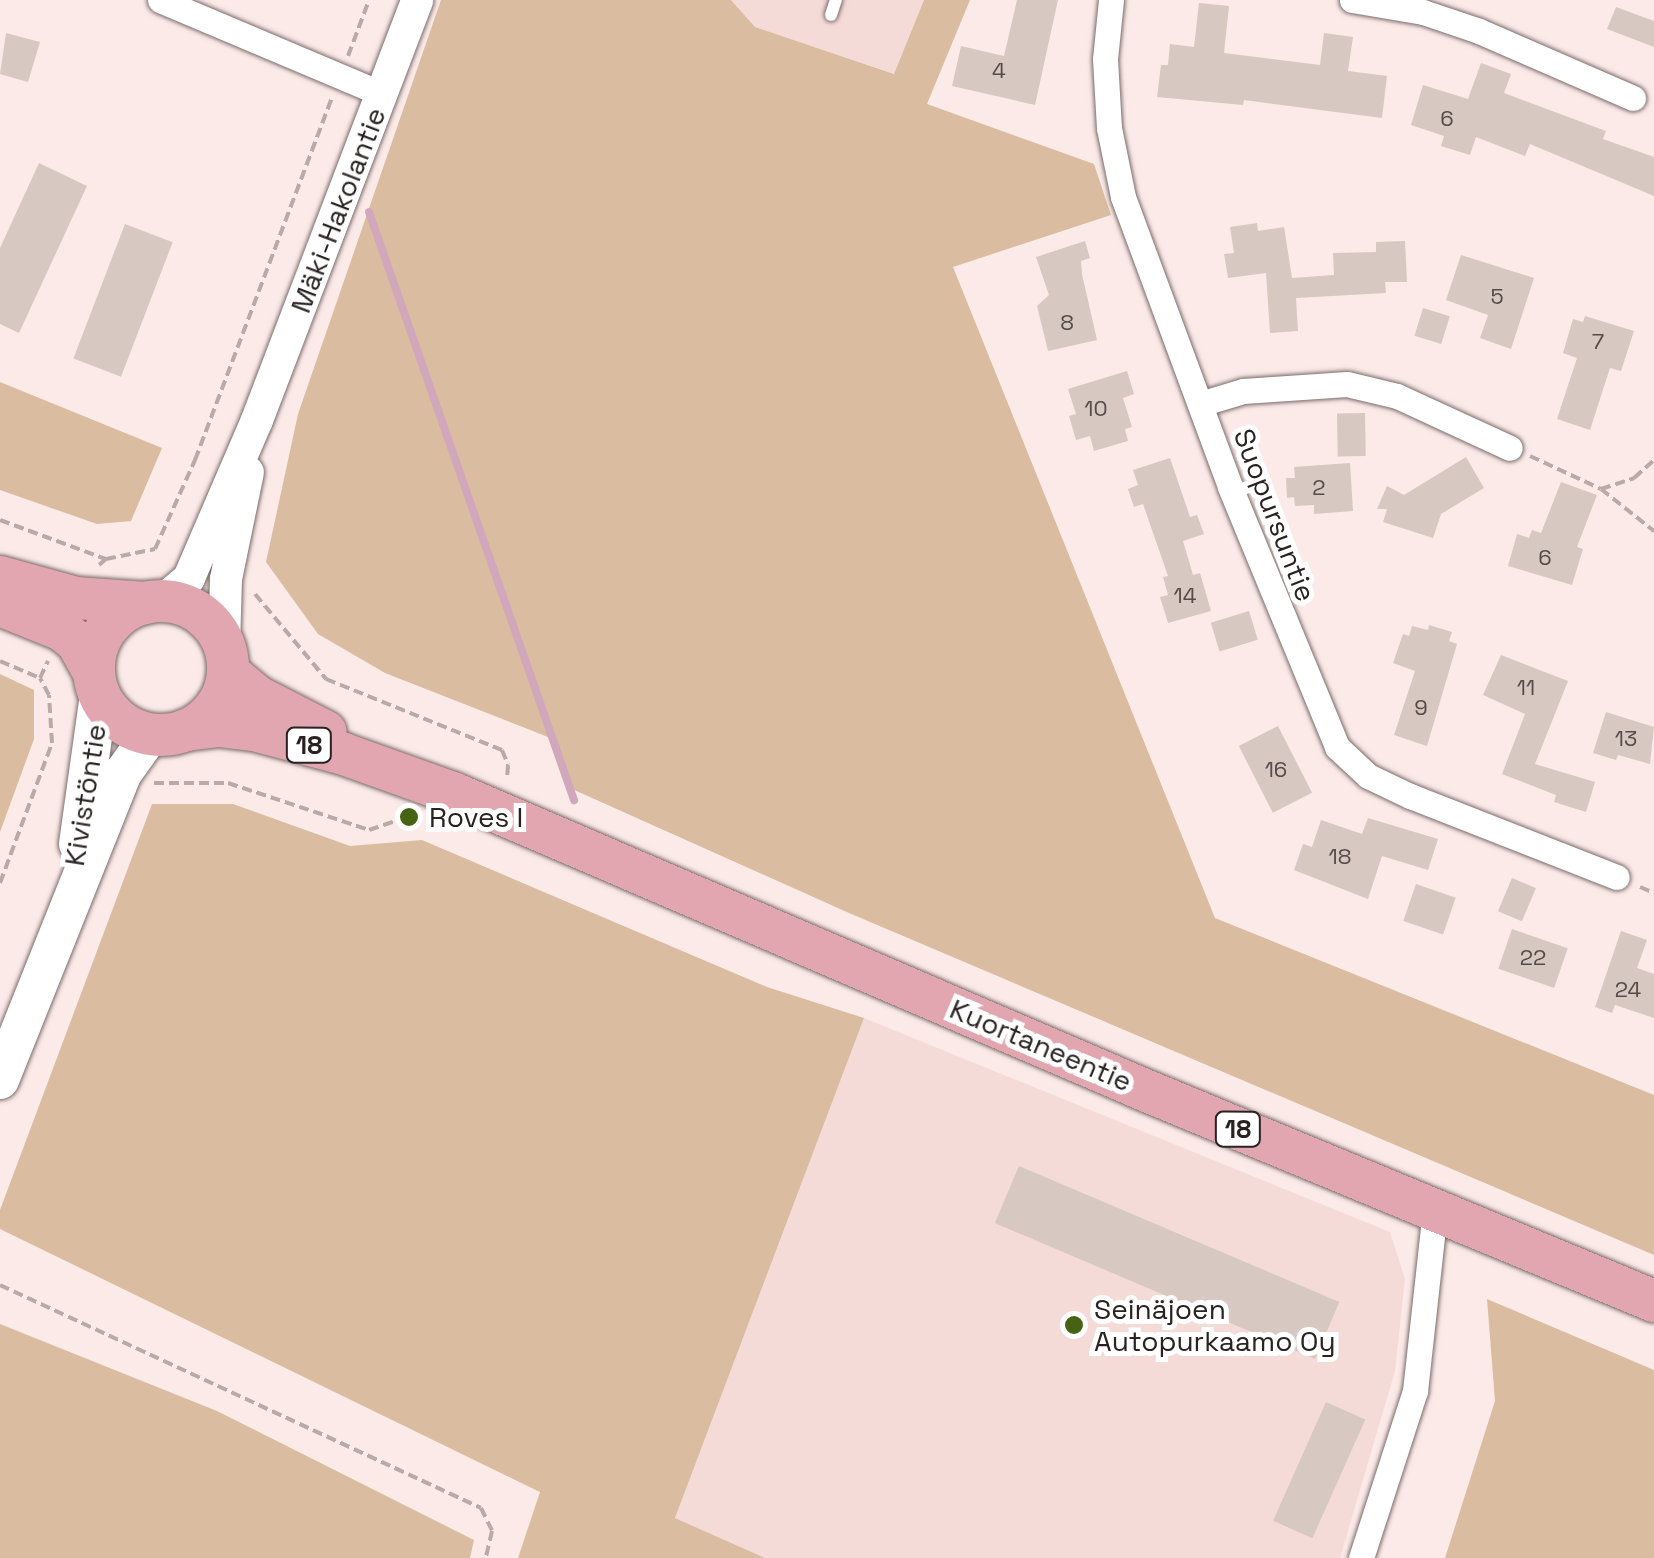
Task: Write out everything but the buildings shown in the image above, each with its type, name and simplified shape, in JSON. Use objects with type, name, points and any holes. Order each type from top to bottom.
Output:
[{"type":"highway","name":"18","points":[[0,578],[69,614]]},
{"type":"highway","name":"18","points":[[0,606],[69,614],[154,602],[193,609],[206,619],[226,659]]},
{"type":"highway","points":[[97,684],[102,636],[113,622],[154,602]]},
{"type":"highway","points":[[69,614],[97,684],[120,721],[168,732],[216,708],[226,659]]},
{"type":"highway","name":"Kuortaneentie","points":[[226,659],[258,697],[441,789]]},
{"type":"highway","name":"Kuortaneentie","points":[[168,732],[219,726],[254,730],[344,754],[441,789],[1654,1300]]},
{"type":"main road","name":"Kivistöntie","points":[[0,1080],[70,896],[107,766],[97,684]]},
{"type":"main road","name":"Kivistöntie","points":[[107,766],[168,732]]},
{"type":"street","points":[[160,0],[382,94]]},
{"type":"street","name":"Mäki-Hakolantie","points":[[154,602],[189,578],[195,566],[224,488],[258,420],[417,0]]},
{"type":"street","name":"Suopursuntie","points":[[1111,0],[1105,60],[1109,128],[1123,196],[1311,690],[1337,747],[1368,776],[1410,796],[1618,878]]},
{"type":"street","points":[[1352,0],[1423,12],[1479,31],[1633,98]]},
{"type":"street","points":[[1200,404],[1242,391],[1346,384],[1397,396],[1510,448]]},
{"type":"street","name":"Mäki-Hakolantie","points":[[226,659],[226,579],[258,420]]},
{"type":"street","points":[[1361,1558],[1415,1391],[1436,1210]]},
{"type":"lane","points":[[831,15],[836,0]]},
{"type":"path","points":[[155,550],[195,460],[370,0]]},
{"type":"path","points":[[1510,448],[1601,490],[1654,531]]},
{"type":"path","points":[[1601,490],[1634,478],[1654,460]]},
{"type":"path","points":[[0,520],[106,558],[155,550],[195,566]]},
{"type":"path","points":[[40,678],[85,579],[106,558]]},
{"type":"path","points":[[226,579],[250,589],[268,605],[303,656],[326,679],[502,750],[508,765],[502,813]]},
{"type":"path","points":[[0,661],[40,678],[48,694],[52,743],[0,883]]},
{"type":"path","points":[[52,743],[149,784],[244,787],[368,830],[396,824],[441,789]]},
{"type":"path","points":[[0,1285],[481,1508],[492,1531],[486,1558]]},
{"type":"shaded area","points":[[441,0],[731,0],[755,27],[894,74],[924,0],[970,0],[927,104],[1094,164],[1111,215],[953,267],[1215,918],[1654,1095],[1654,1255],[849,913],[572,789],[553,739],[385,673],[318,634],[266,562],[298,414]]},
{"type":"shaded area","points":[[731,0],[924,0],[895,74],[755,27]]},
{"type":"shaded area","points":[[0,382],[162,448],[131,521],[97,524],[0,490]]},
{"type":"shaded area","points":[[0,674],[34,690],[34,739],[0,832]]},
{"type":"shaded area","points":[[152,804],[233,804],[350,846],[422,840],[767,987],[864,1018],[675,1518],[765,1558],[518,1558],[540,1492],[0,1229],[0,1210]]},
{"type":"shaded area","name":"Seinäjoen Autopurkaamo Oy","points":[[864,1018],[1390,1232],[1405,1279],[1395,1371],[1340,1558],[765,1558],[675,1518]]},
{"type":"shaded area","points":[[1487,1299],[1654,1370],[1654,1558],[1445,1558],[1495,1401]]},
{"type":"shaded area","points":[[0,1324],[217,1411],[474,1540],[470,1558],[0,1558]]},
{"type":"waterway","points":[[369,212],[574,800]]},
{"type":"place","name":"Roves I","points":[[409,817]]},
{"type":"place","name":"Seinäjoen Autopurkaamo Oy","points":[[1074,1325]]}]
